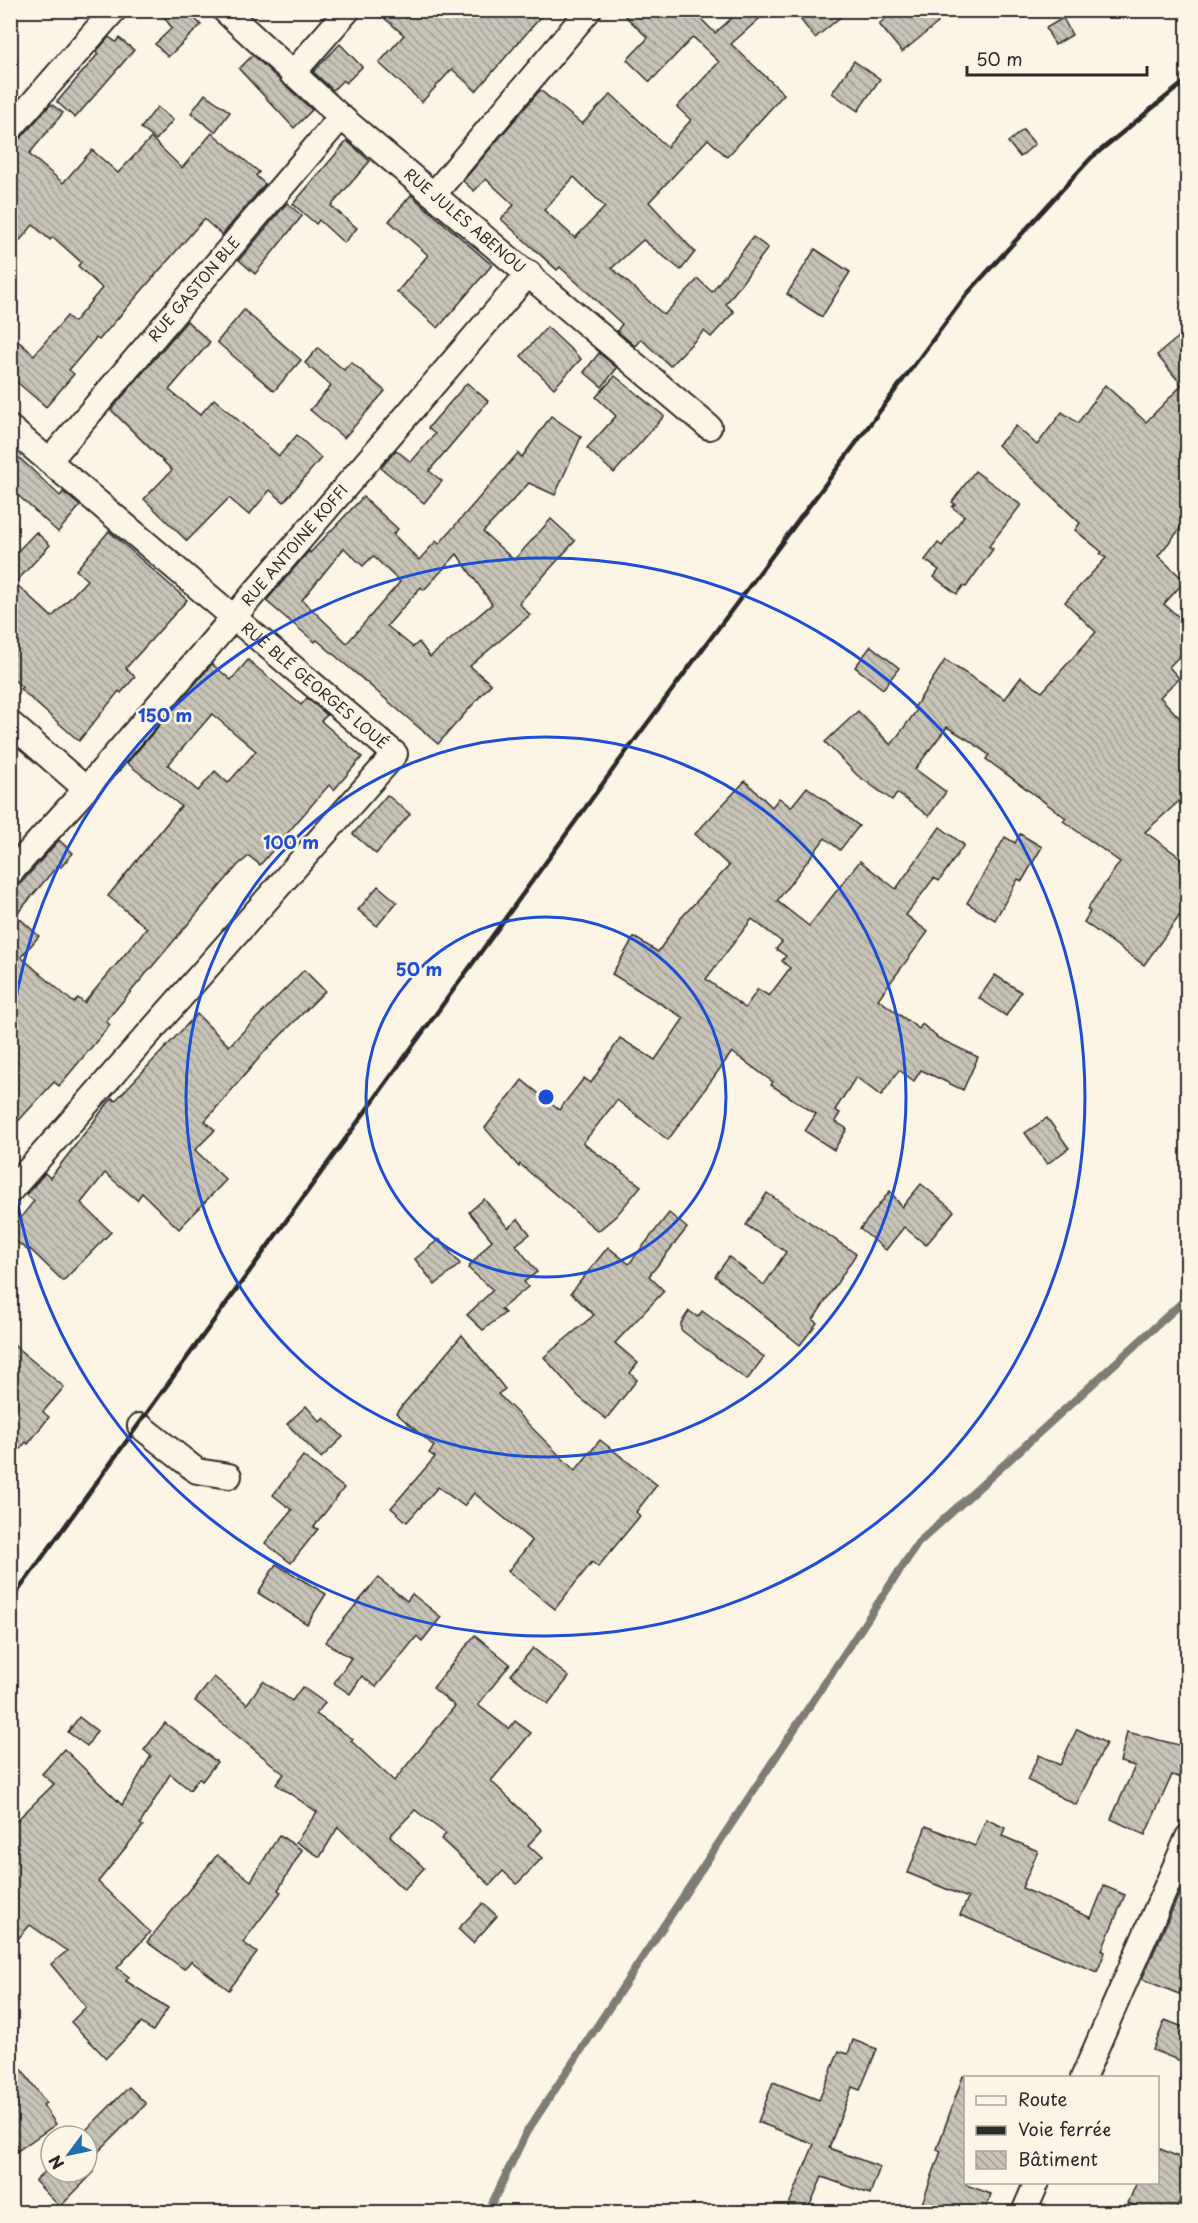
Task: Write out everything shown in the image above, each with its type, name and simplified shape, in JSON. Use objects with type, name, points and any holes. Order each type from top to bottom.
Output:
[{"type":"street","points":[[10,129],[114,10]]},
{"type":"street","name":"RUE JULES ABENOU","points":[[224,10],[341,117],[529,273],[709,427]]},
{"type":"street","points":[[292,74],[348,10]]},
{"type":"street","points":[[434,194],[589,10]]},
{"type":"street","name":"RUE GASTON BLE","points":[[49,460],[341,117]]},
{"type":"street","name":"RUE ANTOINE KOFFI","points":[[10,873],[86,789],[529,273]]},
{"type":"street","name":"RUE BLÉ GEORGES LOUÉ","points":[[10,428],[395,754],[10,1191]]},
{"type":"street","points":[[10,723],[86,789]]},
{"type":"street","points":[[140,1426],[197,1472],[229,1476]]},
{"type":"street","points":[[1084,2076],[1188,1837]]},
{"type":"street","points":[[1024,2212],[1036,2184]]},
{"type":"building","points":[[159,10],[187,10],[201,25],[168,57],[155,44],[172,28]]},
{"type":"building","points":[[375,10],[547,10],[476,91],[452,69],[422,102],[379,63],[404,35]]},
{"type":"building","points":[[619,10],[692,10],[715,33],[741,10],[769,10],[731,44],[784,94],[727,157],[708,139],[649,202],[695,252],[681,270],[643,240],[612,268],[664,315],[698,279],[712,292],[753,237],[768,248],[726,304],[734,312],[711,337],[704,331],[670,366],[641,339],[635,346],[617,331],[622,324],[560,267],[557,270],[501,219],[514,205],[486,179],[474,191],[463,181],[540,90],[582,124],[611,94],[667,147],[691,120],[677,107],[719,62],[693,37],[650,82],[627,60],[648,38]],"holes":[[[574,177],[605,207],[575,238],[544,210]]]},
{"type":"building","points":[[793,10],[849,10],[815,38]]},
{"type":"building","points":[[895,10],[928,10],[938,23],[902,52],[879,24]]},
{"type":"building","points":[[1063,18],[1072,35],[1055,45],[1046,28]]},
{"type":"building","points":[[109,37],[116,42],[119,38],[134,50],[75,118],[57,102],[98,54],[96,52]]},
{"type":"building","points":[[340,44],[362,67],[346,83],[343,80],[333,90],[313,72]]},
{"type":"building","points":[[253,55],[312,110],[294,128],[239,69]]},
{"type":"building","points":[[854,61],[880,79],[858,111],[832,93]]},
{"type":"building","points":[[205,94],[230,112],[215,132],[191,113]]},
{"type":"building","points":[[51,104],[63,113],[29,154],[63,183],[92,150],[118,173],[151,138],[182,168],[212,133],[259,172],[256,176],[265,184],[222,235],[204,219],[99,340],[96,338],[69,370],[74,374],[46,407],[10,376],[10,334],[34,355],[67,316],[74,322],[102,288],[78,266],[81,262],[53,237],[50,240],[33,225],[10,252],[10,143],[21,138]]},
{"type":"building","points":[[157,107],[173,120],[156,140],[141,128]]},
{"type":"building","points":[[1023,130],[1035,144],[1020,157],[1008,142]]},
{"type":"building","points":[[347,141],[370,161],[331,206],[357,228],[344,243],[319,220],[316,224],[293,204]]},
{"type":"building","points":[[411,195],[492,265],[438,328],[397,292],[428,255],[389,221]]},
{"type":"building","points":[[287,203],[302,216],[255,274],[239,260]]},
{"type":"building","points":[[815,249],[850,272],[822,317],[787,294]]},
{"type":"building","points":[[244,310],[301,360],[274,391],[217,342]]},
{"type":"building","points":[[187,321],[210,342],[169,390],[200,415],[214,399],[279,456],[297,435],[321,458],[284,502],[270,490],[249,515],[229,498],[187,541],[144,499],[172,470],[111,410]]},
{"type":"building","points":[[547,327],[581,359],[554,388],[521,356]]},
{"type":"building","points":[[1188,329],[1188,519],[1158,556],[1185,581],[1164,604],[1188,625],[1188,647],[1169,667],[1179,678],[1160,697],[1188,727],[1188,793],[1145,832],[1188,863],[1188,904],[1144,965],[1084,922],[1090,912],[1087,909],[1120,862],[1063,821],[1066,818],[986,759],[989,755],[967,739],[947,727],[915,769],[946,792],[929,816],[897,793],[892,800],[857,775],[825,742],[858,711],[891,745],[917,710],[914,708],[945,660],[1005,699],[1021,677],[1042,692],[1096,632],[1065,602],[1106,558],[1075,530],[1080,523],[998,445],[1016,426],[1037,445],[1062,412],[1078,423],[1105,385],[1146,422],[1182,385],[1157,355]]},
{"type":"building","points":[[318,348],[344,370],[351,362],[385,391],[344,438],[310,410],[331,386],[305,363]]},
{"type":"building","points":[[599,353],[617,368],[602,387],[584,372]]},
{"type":"building","points":[[615,376],[664,416],[614,473],[587,448],[616,416],[596,397]]},
{"type":"building","points":[[467,383],[488,401],[429,471],[442,481],[424,503],[381,468],[396,450],[411,462],[435,434],[428,428]]},
{"type":"building","points":[[551,416],[581,437],[555,495],[529,483],[483,532],[514,560],[551,519],[575,541],[519,603],[530,615],[470,666],[491,684],[438,744],[317,640],[315,642],[266,601],[309,551],[310,553],[363,497],[398,529],[393,534],[419,560],[436,541],[439,544],[518,453],[522,457]],"holes":[[[344,548],[363,566],[373,556],[400,582],[347,643],[302,600]],[[457,554],[492,604],[430,657],[419,642],[413,647],[387,626],[421,587],[424,590]]]},
{"type":"building","points":[[10,449],[60,496],[63,492],[80,506],[58,532],[10,488]]},
{"type":"building","points":[[975,471],[1021,505],[989,546],[993,549],[966,587],[963,586],[957,594],[934,577],[939,570],[925,560],[938,543],[942,546],[964,516],[952,507],[955,504],[952,502]]},
{"type":"building","points":[[109,531],[187,600],[126,668],[135,677],[121,693],[119,691],[79,741],[20,689],[22,687],[10,676],[10,559],[36,532],[50,545],[15,583],[52,617],[87,580],[76,570]]},
{"type":"building","points":[[871,646],[899,668],[883,689],[855,667]]},
{"type":"building","points":[[248,660],[301,705],[307,698],[327,715],[321,721],[362,757],[334,790],[329,785],[260,865],[249,856],[238,865],[106,1021],[110,1025],[59,1086],[54,1082],[10,1130],[10,887],[21,883],[59,840],[73,853],[61,867],[58,865],[16,915],[39,936],[21,957],[74,1003],[78,998],[84,1003],[147,928],[108,896],[181,806],[127,763],[212,664],[231,680]],"holes":[[[212,714],[256,751],[228,783],[215,771],[198,791],[168,765]]]},
{"type":"building","points":[[745,781],[772,807],[779,798],[791,807],[807,787],[859,826],[840,850],[825,838],[777,901],[809,926],[860,861],[896,889],[940,827],[964,845],[939,881],[934,878],[906,915],[928,932],[878,999],[919,1029],[922,1024],[938,1038],[978,1057],[963,1090],[921,1070],[914,1081],[899,1070],[881,1096],[856,1077],[835,1110],[840,1113],[835,1121],[847,1129],[834,1150],[805,1131],[816,1114],[771,1085],[773,1082],[732,1052],[668,1140],[617,1100],[583,1143],[641,1186],[616,1216],[598,1231],[520,1164],[519,1167],[485,1128],[522,1080],[559,1110],[584,1078],[591,1083],[620,1038],[655,1060],[684,1018],[612,974],[634,937],[658,952],[681,918],[729,866],[695,834]],"holes":[[[752,919],[782,942],[776,949],[786,956],[782,961],[790,968],[769,996],[758,989],[745,1008],[706,979]]]},
{"type":"building","points":[[387,795],[410,814],[376,854],[353,834]]},
{"type":"building","points":[[1020,834],[1042,847],[1022,881],[1018,879],[995,920],[967,903],[1005,837],[1015,843]]},
{"type":"building","points":[[378,886],[397,902],[377,926],[358,910]]},
{"type":"building","points":[[304,970],[325,991],[266,1050],[205,1121],[215,1130],[195,1150],[226,1180],[179,1229],[142,1193],[137,1200],[105,1173],[81,1203],[111,1232],[63,1281],[30,1249],[29,1251],[10,1237],[10,1231],[34,1201],[26,1195],[45,1173],[50,1178],[112,1098],[115,1101],[197,1014],[229,1046]]},
{"type":"building","points":[[995,975],[1021,992],[1006,1016],[979,998]]},
{"type":"building","points":[[1047,1118],[1069,1148],[1047,1164],[1025,1133]]},
{"type":"building","points":[[921,1184],[954,1211],[926,1245],[904,1227],[886,1250],[860,1229],[890,1191],[902,1207]]},
{"type":"building","points":[[767,1193],[856,1254],[813,1320],[817,1323],[800,1345],[715,1276],[729,1257],[764,1285],[786,1252],[746,1225]]},
{"type":"building","points":[[484,1199],[508,1228],[518,1219],[530,1234],[516,1245],[537,1272],[524,1282],[528,1287],[501,1309],[505,1313],[483,1330],[467,1315],[493,1290],[468,1268],[492,1240],[469,1212]]},
{"type":"building","points":[[669,1213],[687,1228],[649,1276],[664,1291],[615,1343],[638,1363],[630,1373],[637,1380],[606,1419],[578,1396],[544,1357],[594,1315],[571,1293],[608,1247],[629,1264]]},
{"type":"building","points":[[439,1239],[460,1264],[435,1285],[415,1259]]},
{"type":"building","points":[[689,1311],[698,1317],[702,1311],[764,1357],[747,1380],[681,1330],[681,1323]]},
{"type":"building","points":[[462,1335],[505,1389],[498,1394],[575,1471],[600,1440],[657,1485],[636,1512],[640,1516],[598,1567],[592,1562],[555,1609],[508,1571],[532,1541],[474,1493],[464,1506],[438,1487],[407,1522],[391,1508],[435,1457],[429,1453],[434,1446],[396,1413]]},
{"type":"building","points":[[10,1342],[64,1387],[43,1412],[49,1417],[28,1444],[26,1442],[10,1461]]},
{"type":"building","points":[[306,1406],[320,1422],[324,1418],[343,1437],[321,1458],[287,1424]]},
{"type":"building","points":[[303,1456],[344,1488],[314,1527],[318,1529],[291,1563],[265,1543],[292,1510],[273,1495]]},
{"type":"building","points":[[276,1564],[326,1594],[307,1624],[258,1593]]},
{"type":"building","points":[[378,1578],[407,1601],[412,1594],[441,1617],[422,1641],[417,1636],[376,1687],[362,1676],[350,1694],[334,1683],[351,1658],[325,1642]]},
{"type":"building","points":[[475,1635],[510,1664],[478,1705],[509,1729],[515,1721],[531,1733],[491,1781],[542,1830],[528,1845],[542,1858],[517,1884],[503,1871],[490,1885],[441,1839],[446,1834],[415,1810],[390,1836],[424,1868],[404,1890],[338,1827],[320,1857],[296,1842],[317,1812],[276,1784],[284,1774],[195,1701],[214,1677],[247,1704],[263,1681],[292,1701],[302,1687],[325,1703],[316,1714],[353,1739],[351,1741],[394,1781],[455,1706],[433,1688]]},
{"type":"building","points":[[533,1648],[569,1677],[548,1704],[511,1675]]},
{"type":"building","points":[[79,1717],[97,1731],[87,1746],[68,1732]]},
{"type":"building","points":[[165,1723],[217,1762],[202,1781],[199,1778],[190,1790],[170,1774],[140,1824],[143,1826],[98,1882],[150,1932],[117,1968],[129,1977],[126,1981],[168,2008],[153,2031],[141,2023],[106,2058],[71,2022],[86,2007],[51,1964],[67,1951],[30,1925],[10,1948],[10,1827],[54,1784],[42,1774],[64,1749],[122,1805],[151,1756],[144,1750]]},
{"type":"building","points":[[1077,1729],[1106,1743],[1076,1805],[1027,1780],[1039,1755],[1060,1765]]},
{"type":"building","points":[[1127,1732],[1187,1747],[1179,1777],[1172,1775],[1145,1835],[1111,1819],[1135,1766],[1120,1762]]},
{"type":"building","points":[[986,1819],[1005,1828],[1002,1836],[1038,1851],[1022,1888],[1091,1918],[1104,1886],[1125,1895],[1102,1950],[1105,1952],[1097,1972],[960,1915],[968,1898],[908,1873],[926,1826],[975,1846]]},
{"type":"building","points":[[279,1835],[302,1850],[278,1890],[281,1892],[243,1942],[257,1953],[229,1990],[191,1961],[184,1969],[147,1942],[217,1855],[251,1881]]},
{"type":"building","points":[[1188,1874],[1188,1973],[1179,1994],[1142,1979]]},
{"type":"building","points":[[483,1903],[497,1916],[473,1943],[458,1929]]},
{"type":"building","points":[[1165,2020],[1188,2029],[1188,2064],[1153,2050]]},
{"type":"building","points":[[853,2040],[877,2049],[860,2090],[852,2087],[829,2148],[880,2167],[870,2194],[822,2177],[807,2212],[786,2212],[814,2144],[758,2122],[773,2082],[819,2100],[839,2051],[848,2054]]},
{"type":"building","points":[[10,2053],[46,2103],[43,2105],[56,2124],[39,2124],[39,2136],[10,2156]]},
{"type":"building","points":[[964,2076],[964,2184],[991,2194],[985,2212],[919,2212],[941,2151],[937,2149]]},
{"type":"building","points":[[129,2087],[146,2104],[99,2151],[99,2124],[92,2124]]},
{"type":"building","points":[[1159,2148],[1188,2161],[1188,2182],[1175,2212],[1149,2212],[1128,2203],[1136,2184],[1159,2184]]},
{"type":"building","points":[[39,2177],[39,2184],[82,2184],[60,2207],[35,2181]]},
{"type":"waterway","points":[[488,2212],[526,2133],[918,1543],[1188,1297]]},
{"type":"railway","points":[[10,1602],[617,764],[967,294],[1091,158],[1188,79]]}]
